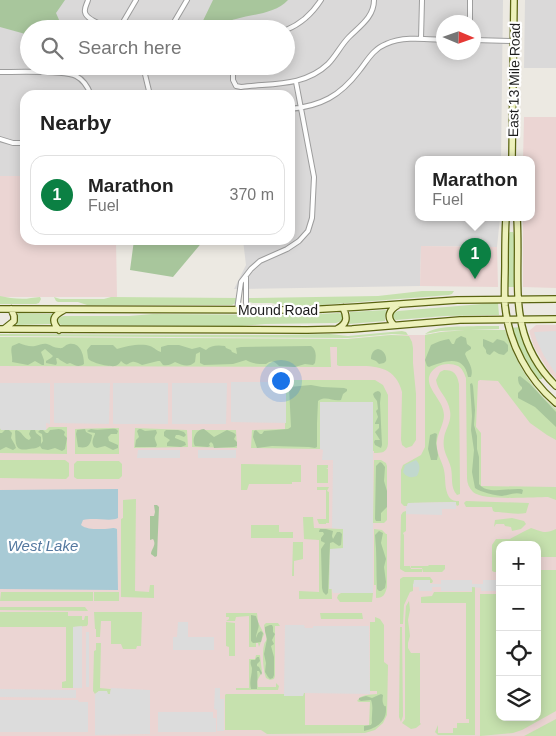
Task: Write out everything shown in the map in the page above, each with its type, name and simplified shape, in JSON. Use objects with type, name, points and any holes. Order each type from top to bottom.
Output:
[{"type":"main road","name":"East 13 Mile Road","points":[[512,156],[514,0]]},
{"type":"main road","points":[[506,221],[504,299],[511,336],[519,356],[534,380],[556,403]]},
{"type":"main road","points":[[517,221],[517,299],[520,319],[528,346],[546,375],[556,386]]},
{"type":"main road","points":[[506,231],[514,230],[515,254],[518,256]]},
{"type":"main road","name":"Mound Road","points":[[0,308],[305,310],[457,300],[556,298]]},
{"type":"main road","points":[[394,325],[389,315],[391,310],[400,304]]},
{"type":"main road","points":[[335,329],[346,321],[343,308]]},
{"type":"main road","points":[[2,329],[14,321],[11,309]]},
{"type":"main road","points":[[59,330],[54,324],[55,317],[66,309]]},
{"type":"main road","name":"Mound Road","points":[[2,329],[291,331],[450,320],[556,319]]},
{"type":"main road","points":[[534,380],[542,382],[546,375]]},
{"type":"street","points":[[88,0],[84,10],[88,18],[92,20]]},
{"type":"street","points":[[124,20],[136,0]]},
{"type":"street","points":[[175,20],[187,0]]},
{"type":"street","points":[[295,26],[315,9],[321,0]]},
{"type":"street","points":[[233,75],[236,86],[241,87],[296,82],[314,75],[333,59],[344,43],[369,16],[374,0]]},
{"type":"street","points":[[421,39],[422,0]]},
{"type":"street","points":[[470,0],[470,15]]},
{"type":"street","points":[[295,109],[313,106],[337,94],[352,80],[379,47],[387,43],[421,39],[436,40]]},
{"type":"street","points":[[481,40],[514,41]]},
{"type":"street","points":[[0,72],[20,73]]},
{"type":"street","points":[[72,75],[81,79],[89,90]]},
{"type":"street","points":[[145,75],[149,90]]},
{"type":"street","points":[[295,244],[308,231],[312,218],[314,177],[296,82]]},
{"type":"street","points":[[0,139],[20,143]]},
{"type":"street","points":[[237,310],[241,282],[253,266],[293,245]]},
{"type":"street","points":[[246,277],[246,303],[249,310]]},
{"type":"shaded area","points":[[0,0],[503,0],[501,156],[415,156],[415,221],[500,221],[497,247],[421,246],[420,286],[234,289],[246,265],[244,245],[295,245],[295,90],[20,90],[20,176],[0,176]]},
{"type":"shaded area","points":[[525,0],[556,0],[556,68],[524,68]]},
{"type":"shaded area","points":[[524,117],[556,117],[556,288],[523,287],[523,221],[535,221],[535,156],[523,156]]},
{"type":"shaded area","points":[[0,176],[20,176],[20,245],[116,245],[117,297],[0,297]]},
{"type":"shaded area","points":[[421,246],[497,247],[498,287],[420,286]]},
{"type":"shaded area","points":[[536,325],[556,325],[556,379],[534,347],[529,331]]},
{"type":"shaded area","points":[[468,330],[505,330],[516,359],[527,378],[539,394],[556,409],[556,736],[0,736],[0,337],[348,339],[391,335],[425,335]]},
{"type":"shaded area","points":[[556,331],[556,374],[544,356],[534,332]]},
{"type":"shaded area","points":[[231,382],[286,382],[286,423],[231,422]]},
{"type":"shaded area","points":[[0,383],[50,383],[50,424],[46,423],[46,430],[1,430]]},
{"type":"shaded area","points":[[54,383],[110,383],[109,424],[54,423]]},
{"type":"shaded area","points":[[113,383],[168,383],[168,424],[113,424]]},
{"type":"shaded area","points":[[172,383],[227,383],[226,424],[172,424]]},
{"type":"shaded area","points":[[320,402],[373,402],[373,593],[333,593],[332,589],[329,589],[330,549],[343,548],[343,529],[332,528],[333,460],[322,460],[323,450],[320,449]]},
{"type":"shaded area","points":[[138,450],[180,450],[180,458],[137,458]]},
{"type":"shaded area","points":[[198,450],[236,450],[236,458],[198,458]]},
{"type":"shaded area","points":[[456,502],[456,509],[442,509],[442,515],[406,514],[408,503]]},
{"type":"shaded area","points":[[414,580],[430,580],[430,584],[441,584],[441,580],[472,580],[472,584],[483,584],[483,580],[496,580],[496,591],[481,591],[481,588],[472,587],[472,591],[441,591],[441,587],[432,587],[432,591],[419,591],[419,587],[413,587]]},
{"type":"shaded area","points":[[178,622],[188,622],[188,637],[214,637],[214,650],[173,650],[173,637],[177,637]]},
{"type":"shaded area","points":[[285,625],[304,625],[305,628],[313,628],[313,626],[369,626],[370,694],[304,693],[303,696],[284,696]]},
{"type":"shaded area","points":[[82,626],[82,688],[73,688],[73,627]]},
{"type":"shaded area","points":[[86,632],[89,632],[89,687],[86,687]]},
{"type":"shaded area","points":[[111,688],[150,690],[150,734],[95,735],[95,694],[99,691],[107,691],[110,694]]},
{"type":"shaded area","points":[[215,688],[220,688],[220,699],[224,699],[224,731],[217,731],[217,710],[214,709]]},
{"type":"shaded area","points":[[0,689],[76,690],[76,698],[0,697]]},
{"type":"shaded area","points":[[0,700],[78,700],[79,702],[88,702],[88,732],[0,732]]},
{"type":"shaded area","points":[[158,712],[213,712],[213,718],[216,718],[216,732],[158,732]]},
{"type":"green space","points":[[0,0],[65,0],[56,13],[59,20],[20,20],[20,33],[0,27]]},
{"type":"green space","points":[[213,0],[288,0],[283,5],[264,13],[231,20],[203,20]]},
{"type":"green space","points":[[513,232],[514,235],[515,287],[507,287],[508,234]]},
{"type":"green space","points":[[133,245],[200,245],[173,277],[130,270]]},
{"type":"green space","points":[[422,291],[454,291],[449,295],[322,305],[289,306],[253,303],[249,302],[248,298],[378,296]]},
{"type":"green space","points":[[0,296],[20,299],[40,297],[41,299],[36,304],[0,304]]},
{"type":"green space","points":[[54,297],[60,299],[104,299],[111,297],[237,298],[236,303],[232,305],[87,305],[78,302],[58,302]]},
{"type":"green space","points":[[498,303],[499,315],[444,316],[396,320],[392,317],[392,314],[398,311]]},
{"type":"green space","points":[[386,310],[385,321],[349,324],[350,312]]},
{"type":"green space","points":[[18,313],[53,314],[51,324],[16,325]]},
{"type":"green space","points":[[153,314],[299,315],[342,314],[343,318],[342,321],[336,323],[241,326],[62,325],[58,324],[57,321],[60,317],[64,316]]},
{"type":"green space","points":[[499,326],[499,329],[441,331],[425,334],[443,328]]},
{"type":"green space","points":[[520,327],[526,345],[543,375],[542,379],[538,379],[516,341],[511,328]]},
{"type":"green space","points":[[468,330],[505,330],[524,373],[538,392],[556,409],[556,440],[530,423],[498,381],[478,381],[476,427],[481,433],[481,486],[556,487],[556,500],[548,497],[487,497],[473,492],[467,482],[466,378],[459,367],[445,364],[433,370],[429,377],[429,382],[444,415],[437,445],[444,470],[446,490],[451,499],[459,501],[459,505],[457,506],[455,502],[408,503],[407,506],[404,506],[401,503],[401,470],[403,465],[421,455],[425,447],[425,335]]},
{"type":"green space","points":[[402,331],[408,335],[392,334],[348,338],[0,336],[0,334],[330,334],[348,336]]},
{"type":"green space","points":[[391,335],[409,336],[413,348],[416,440],[412,446],[406,448],[402,445],[401,440],[402,392],[398,382],[385,370],[377,367],[337,365],[337,347],[330,347],[331,367],[0,366],[0,337],[348,339]]},
{"type":"green space","points":[[461,336],[466,338],[467,344],[471,347],[465,354],[471,368],[471,377],[468,377],[466,370],[458,362],[447,361],[427,366],[425,360],[431,345],[449,339],[454,344],[456,339]]},
{"type":"green space","points":[[483,339],[493,343],[497,339],[504,341],[508,345],[508,351],[504,355],[494,351],[490,355],[487,354],[483,346]]},
{"type":"green space","points":[[19,343],[31,346],[46,344],[56,348],[73,344],[81,350],[84,364],[78,366],[70,363],[67,364],[58,358],[56,358],[56,365],[46,363],[53,356],[45,349],[41,352],[44,365],[35,361],[28,365],[12,362],[12,346]]},
{"type":"green space","points":[[91,345],[113,345],[117,349],[134,345],[147,345],[161,352],[161,347],[168,345],[179,345],[192,349],[200,347],[206,350],[212,346],[225,346],[237,354],[236,348],[241,347],[311,346],[316,358],[313,365],[305,364],[295,367],[279,366],[272,361],[261,364],[246,360],[233,364],[204,365],[200,363],[200,352],[196,354],[195,362],[188,365],[175,362],[163,365],[158,361],[142,365],[136,362],[126,364],[121,361],[118,365],[112,366],[92,362],[88,358],[87,350]]},
{"type":"green space","points":[[378,349],[385,355],[386,361],[384,363],[379,364],[371,359],[373,352]]},
{"type":"green space","points":[[444,370],[454,373],[459,384],[460,494],[457,495],[453,489],[451,468],[444,447],[450,411],[436,380],[440,372]]},
{"type":"green space","points":[[520,376],[556,412],[556,427],[535,407],[518,398],[518,393],[522,389],[518,380]]},
{"type":"green space","points":[[284,380],[375,380],[383,385],[388,395],[388,444],[386,449],[379,453],[374,453],[373,451],[373,402],[320,402],[320,449],[251,448],[252,430],[285,429],[286,383],[282,382]]},
{"type":"green space","points":[[472,383],[475,410],[474,425],[479,457],[479,484],[492,490],[521,489],[523,490],[522,494],[514,493],[500,496],[475,488],[472,472],[474,450],[471,430],[470,384]]},
{"type":"green space","points":[[311,385],[347,389],[341,400],[321,399],[318,401],[317,447],[272,446],[257,448],[253,437],[254,431],[256,430],[262,434],[264,431],[288,429],[291,427],[289,387]]},
{"type":"green space","points":[[378,391],[381,394],[381,448],[375,445],[374,442],[375,440],[380,440],[375,432],[379,428],[379,424],[375,424],[378,417],[376,411],[378,409],[377,401],[373,394]]},
{"type":"green space","points":[[49,427],[67,427],[67,454],[0,453],[0,428],[2,430],[46,430]]},
{"type":"green space","points":[[119,428],[119,454],[75,454],[75,429]]},
{"type":"green space","points":[[135,428],[187,430],[188,447],[134,448]]},
{"type":"green space","points":[[31,429],[35,430],[41,437],[41,444],[43,441],[42,434],[38,432],[40,430],[48,433],[50,430],[63,430],[67,438],[65,449],[62,451],[55,448],[48,450],[42,449],[40,446],[24,450],[18,448],[15,431],[20,432],[29,440],[31,438],[29,434]]},
{"type":"green space","points":[[85,429],[86,432],[92,435],[91,441],[87,447],[78,447],[77,430]]},
{"type":"green space","points":[[91,429],[116,429],[118,431],[117,434],[111,434],[108,437],[109,441],[118,445],[118,448],[113,450],[105,446],[94,447],[92,442],[95,433],[87,431]]},
{"type":"green space","points":[[139,429],[145,431],[156,430],[156,447],[135,447],[136,440],[139,437],[137,431]]},
{"type":"green space","points":[[201,429],[204,429],[214,437],[227,430],[234,433],[237,446],[214,448],[211,442],[208,447],[195,446],[195,435]]},
{"type":"green space","points":[[9,430],[12,433],[11,438],[16,448],[13,450],[6,447],[0,450],[0,433]]},
{"type":"green space","points":[[166,430],[184,432],[186,435],[184,437],[176,435],[175,438],[185,442],[186,445],[181,447],[167,446],[170,440],[164,436]]},
{"type":"green space","points":[[192,430],[236,430],[237,448],[192,447]]},
{"type":"green space","points":[[437,434],[438,455],[437,460],[431,460],[428,449],[430,435]]},
{"type":"green space","points":[[0,460],[65,460],[69,463],[69,476],[66,479],[0,478]]},
{"type":"green space","points":[[374,460],[381,460],[387,466],[387,520],[384,523],[373,523]]},
{"type":"green space","points":[[416,460],[419,464],[417,476],[408,476],[403,472],[405,465]]},
{"type":"green space","points":[[77,461],[119,461],[122,464],[122,476],[119,479],[77,479],[74,477],[74,464]]},
{"type":"green space","points":[[380,462],[385,467],[384,481],[387,491],[387,507],[381,513],[381,521],[376,521],[376,466]]},
{"type":"green space","points":[[241,464],[301,465],[301,482],[292,482],[292,484],[249,484],[247,490],[241,490]]},
{"type":"green space","points":[[317,465],[328,465],[328,468],[326,468],[328,469],[328,483],[317,483]]},
{"type":"green space","points":[[317,487],[329,487],[327,491],[329,492],[329,523],[326,524],[319,524],[317,519],[326,519],[326,490],[317,490]]},
{"type":"green space","points":[[136,499],[135,591],[149,592],[150,585],[154,585],[154,598],[121,597],[121,519],[123,518],[123,500]]},
{"type":"green space","points":[[466,501],[529,503],[526,513],[518,514],[495,512],[492,507],[466,507],[464,503]]},
{"type":"green space","points":[[154,505],[159,507],[157,556],[155,557],[151,554],[154,541],[153,539],[150,540],[150,516],[154,516]]},
{"type":"green space","points":[[406,511],[406,531],[403,533],[404,566],[410,566],[411,569],[422,569],[422,572],[405,572],[400,569],[401,515]]},
{"type":"green space","points":[[303,517],[313,517],[314,528],[343,529],[343,549],[330,549],[332,599],[299,599],[299,591],[319,592],[319,540],[304,539]]},
{"type":"green space","points":[[512,518],[524,521],[526,524],[521,529],[512,531],[511,527],[504,524],[496,524],[494,527],[495,520]]},
{"type":"green space","points":[[251,525],[279,525],[279,532],[293,532],[293,538],[251,538]]},
{"type":"green space","points":[[531,528],[544,532],[556,529],[556,557],[541,557],[541,541],[496,541],[496,572],[492,571],[492,545],[496,539],[510,539]]},
{"type":"green space","points":[[320,529],[333,531],[333,539],[337,532],[342,534],[341,545],[339,546],[333,542],[330,543],[328,593],[326,595],[322,588],[321,549],[325,543],[321,541],[324,534],[319,532]]},
{"type":"green space","points":[[374,529],[382,530],[387,534],[387,587],[384,595],[376,598],[376,585],[374,585]]},
{"type":"green space","points":[[379,531],[383,533],[381,543],[386,559],[384,567],[386,582],[385,588],[381,591],[377,589],[375,535]]},
{"type":"green space","points":[[293,542],[303,542],[303,559],[294,561],[294,576],[292,576]]},
{"type":"green space","points":[[445,565],[445,569],[442,572],[423,572],[422,568],[411,568],[411,566]]},
{"type":"green space","points":[[541,570],[556,570],[556,711],[541,719]]},
{"type":"green space","points":[[403,577],[430,577],[433,581],[432,583],[430,583],[430,580],[413,584],[413,591],[410,592],[404,605],[403,624],[400,624],[400,579]]},
{"type":"green space","points":[[472,587],[475,587],[475,735],[438,735],[435,732],[438,725],[438,733],[453,733],[453,728],[457,728],[457,723],[469,723],[469,719],[466,719],[466,603],[421,603],[421,597],[432,596],[434,592],[472,592]]},
{"type":"green space","points":[[1,592],[93,592],[93,601],[0,601]]},
{"type":"green space","points":[[94,592],[119,592],[119,601],[94,601]]},
{"type":"green space","points":[[341,593],[373,593],[372,602],[340,602],[337,598]]},
{"type":"green space","points":[[480,594],[496,594],[496,721],[538,721],[513,733],[480,736]]},
{"type":"green space","points":[[409,601],[408,620],[410,636],[408,648],[411,653],[420,653],[421,724],[411,729],[402,723],[405,719],[405,620],[406,606]]},
{"type":"green space","points":[[0,607],[85,607],[88,611],[0,610]]},
{"type":"green space","points":[[0,612],[68,612],[68,616],[82,616],[82,620],[84,620],[85,616],[88,616],[87,626],[73,627],[73,688],[62,688],[62,682],[66,681],[66,627],[0,627]]},
{"type":"green space","points":[[94,612],[142,612],[141,646],[137,646],[136,649],[123,649],[121,644],[111,644],[111,621],[101,621],[100,637],[96,637]]},
{"type":"green space","points":[[226,613],[257,613],[258,622],[264,634],[259,647],[258,643],[256,643],[256,647],[249,647],[249,616],[236,617],[235,621],[226,621],[229,617],[226,617]]},
{"type":"green space","points":[[320,613],[362,613],[363,619],[321,619]]},
{"type":"green space","points":[[251,615],[256,616],[259,624],[256,638],[258,633],[261,631],[263,633],[261,642],[253,643],[251,641]]},
{"type":"green space","points":[[375,617],[380,619],[384,625],[384,662],[388,665],[387,715],[383,723],[375,730],[365,733],[267,734],[261,730],[225,730],[226,694],[284,694],[285,696],[303,696],[303,693],[305,693],[305,725],[369,725],[370,702],[357,701],[363,696],[377,694],[377,691],[370,691],[370,622],[375,622]]},
{"type":"green space","points":[[226,622],[235,623],[235,656],[229,656],[229,647],[226,646]]},
{"type":"green space","points":[[266,623],[278,623],[280,626],[275,626],[275,676],[274,679],[270,680],[266,678],[263,662],[263,648],[266,640],[264,625]]},
{"type":"green space","points":[[272,625],[275,634],[272,640],[274,644],[271,646],[274,657],[274,675],[270,679],[265,672],[264,654],[267,639],[265,627]]},
{"type":"green space","points":[[400,627],[402,627],[403,716],[401,722],[399,717]]},
{"type":"green space","points":[[96,643],[101,643],[100,688],[111,689],[110,694],[107,694],[107,691],[99,691],[95,694],[93,691]]},
{"type":"green space","points":[[256,655],[260,655],[262,672],[257,681],[258,687],[276,687],[276,683],[279,686],[278,690],[236,690],[236,688],[249,688],[249,659],[255,659]]},
{"type":"green space","points":[[259,657],[260,661],[257,666],[262,673],[261,675],[257,671],[257,689],[251,689],[251,660],[255,660]]},
{"type":"green space","points":[[383,695],[384,706],[386,707],[384,718],[382,722],[372,729],[364,731],[364,726],[371,725],[372,723],[372,703],[371,700],[361,701],[359,698],[366,696],[372,698]]},
{"type":"green space","points":[[556,719],[556,736],[524,736],[526,735]]},
{"type":"water","name":"West Lake","points":[[118,489],[118,518],[111,520],[83,520],[81,525],[93,529],[117,529],[118,590],[0,589],[0,490]]},
{"type":"place","name":"Marathon","points":[[475,279]]}]
